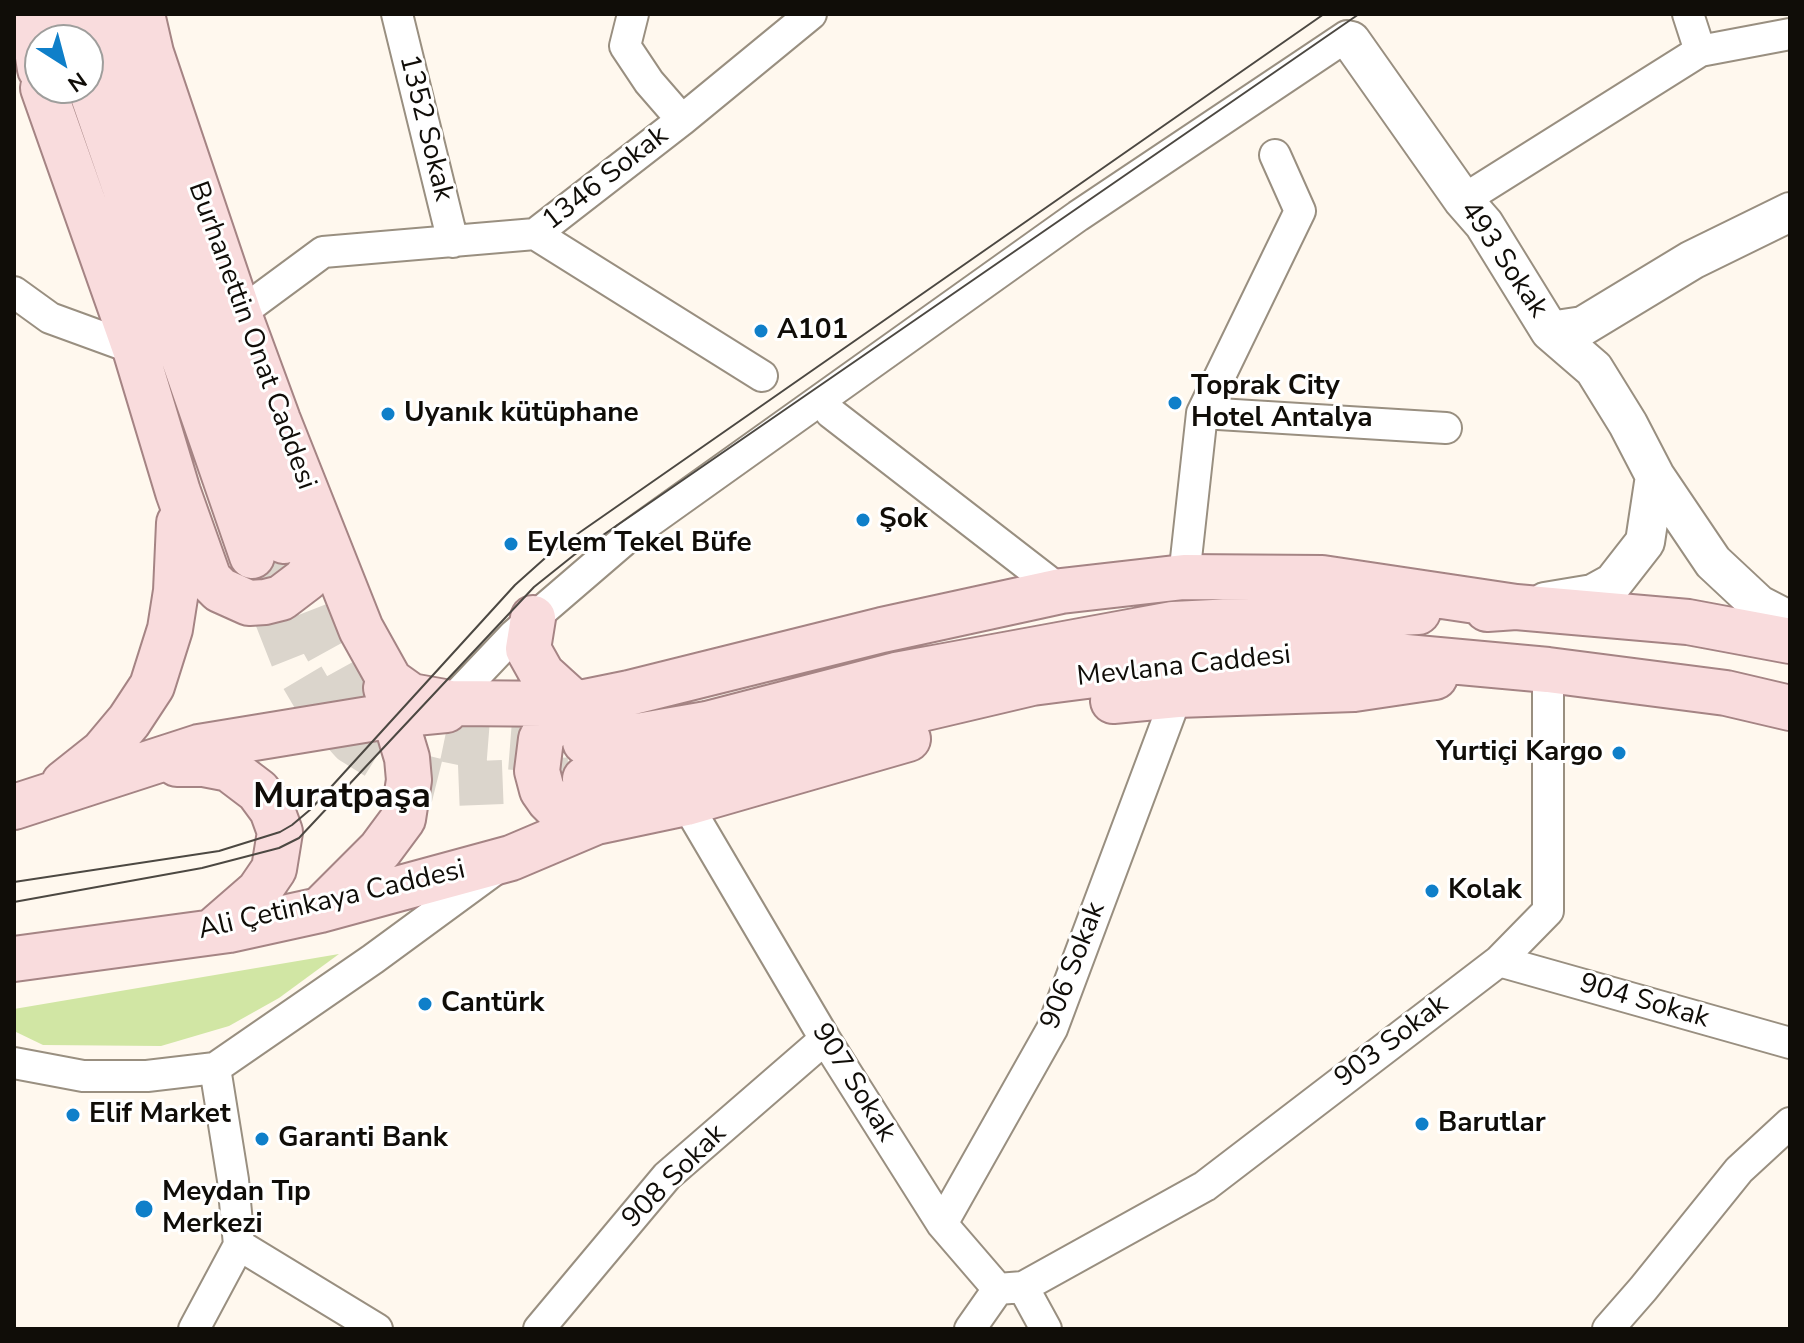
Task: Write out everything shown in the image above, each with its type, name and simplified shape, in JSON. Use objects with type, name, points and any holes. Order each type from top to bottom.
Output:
[{"type":"main road","name":"Burhanettin Onat Caddesi","points":[[107,14],[123,71],[285,539]]},
{"type":"main road","name":"Burhanettin Onat Caddesi","points":[[142,14],[151,53],[239,314],[285,539]]},
{"type":"main road","points":[[49,104],[135,349],[178,492],[209,579],[220,590],[249,603],[281,598],[306,579],[314,565],[285,539]]},
{"type":"main road","name":"Burhanettin Onat Caddesi","points":[[98,104],[285,539],[373,653]]},
{"type":"main road","points":[[31,801],[103,752],[152,686],[170,629],[176,591],[178,492]]},
{"type":"main road","points":[[582,741],[644,690],[882,630],[1061,591],[1184,577],[1322,578],[1516,607]]},
{"type":"main road","name":"Mevlana Caddesi","points":[[582,741],[632,737],[707,724],[896,675],[1173,624],[1516,607],[1688,622],[1790,641]]},
{"type":"main road","points":[[533,618],[528,649],[582,741]]},
{"type":"main road","points":[[373,653],[390,681],[411,696],[446,707]]},
{"type":"main road","points":[[320,910],[380,850],[403,819],[409,780],[407,758],[373,653]]},
{"type":"main road","name":"Mevlana Caddesi","points":[[582,741],[662,770],[1032,683],[1250,655],[1362,653],[1548,670],[1726,693],[1790,708]]},
{"type":"main road","name":"Ali Çetinkaya Caddesi","points":[[14,959],[213,931],[320,910],[511,858],[596,822],[686,803],[925,734],[1057,707],[1177,695],[1354,689],[1501,666]]},
{"type":"main road","points":[[31,801],[199,747],[446,707],[501,704],[582,741]]},
{"type":"main road","points":[[582,741],[549,726],[541,739],[537,771],[542,790],[560,811],[596,822]]},
{"type":"main road","points":[[146,765],[203,764],[229,769],[258,791],[272,810],[281,838],[274,869],[259,891],[213,931]]},
{"type":"street","name":"1352 Sokak","points":[[397,14],[453,242]]},
{"type":"street","points":[[633,14],[625,46],[649,82],[682,120]]},
{"type":"street","name":"1346 Sokak","points":[[239,314],[323,252],[535,234],[682,120],[811,14]]},
{"type":"street","points":[[1688,14],[1700,51]]},
{"type":"street","points":[[407,758],[446,707],[533,618],[628,537],[1343,30]]},
{"type":"street","name":"493 Sokak","points":[[1343,30],[1463,200],[1484,224],[1550,331],[1594,369],[1655,476],[1713,562],[1759,605],[1790,621]]},
{"type":"street","points":[[1463,200],[1700,51],[1790,34]]},
{"type":"street","points":[[1184,577],[1202,413],[1300,211],[1275,155]]},
{"type":"street","points":[[1550,331],[1583,326],[1692,260],[1790,212]]},
{"type":"street","points":[[535,234],[762,376]]},
{"type":"street","points":[[14,292],[50,318],[135,349]]},
{"type":"street","points":[[831,413],[1061,591]]},
{"type":"street","points":[[1202,413],[1446,428]]},
{"type":"street","points":[[1516,607],[1593,594],[1613,583],[1645,542],[1655,476]]},
{"type":"street","name":"903 Sokak","points":[[970,1329],[1011,1288],[1205,1186],[1499,961],[1548,911],[1548,670]]},
{"type":"street","name":"906 Sokak","points":[[942,1224],[1052,1029],[1177,695]]},
{"type":"street","name":"907 Sokak","points":[[686,803],[825,1039],[942,1224],[1011,1288],[1046,1329]]},
{"type":"street","points":[[14,1063],[83,1076],[147,1076],[215,1068],[385,951],[511,858]]},
{"type":"street","name":"904 Sokak","points":[[1499,961],[1790,1043]]},
{"type":"street","name":"908 Sokak","points":[[539,1329],[667,1176],[825,1039]]},
{"type":"street","points":[[194,1329],[239,1245],[233,1180],[215,1068]]},
{"type":"street","points":[[1608,1329],[1739,1170],[1790,1123]]},
{"type":"street","points":[[239,1245],[377,1329]]},
{"type":"green space","points":[[339,954],[279,998],[229,1026],[161,1046],[43,1045],[14,1031],[14,1009]]},
{"type":"tunnel","points":[[286,549],[322,641],[343,679],[368,707],[412,733],[465,744],[516,748],[579,742]]},
{"type":"tunnel","points":[[252,556],[295,665],[318,704],[352,742],[399,771],[451,784],[578,779]]},
{"type":"tram line","points":[[14,882],[219,851],[280,832],[292,825],[311,809],[515,585],[553,551],[1324,14]]},
{"type":"tram line","points":[[14,902],[202,868],[279,848],[299,838],[534,587],[574,555],[1359,14]]},
{"type":"place","name":"A101","points":[[761,331]]},
{"type":"place","name":"Toprak City Hotel Antalya","points":[[1175,403]]},
{"type":"place","name":"Uyanık kütüphane","points":[[388,414]]},
{"type":"place","name":"Şok","points":[[863,520]]},
{"type":"place","name":"Eylem Tekel Büfe","points":[[511,544]]},
{"type":"place","name":"Yurtiçi Kargo","points":[[1619,753]]},
{"type":"place","name":"Kolak","points":[[1432,891]]},
{"type":"place","name":"Cantürk","points":[[425,1004]]},
{"type":"place","name":"Elif Market","points":[[73,1115]]},
{"type":"place","name":"Barutlar","points":[[1422,1124]]},
{"type":"place","name":"Garanti Bank","points":[[262,1139]]},
{"type":"place","name":"Meydan Tıp Merkezi","points":[[144,1209]]},
{"type":"district","name":"Muratpaşa","points":[[342,798]]}]
